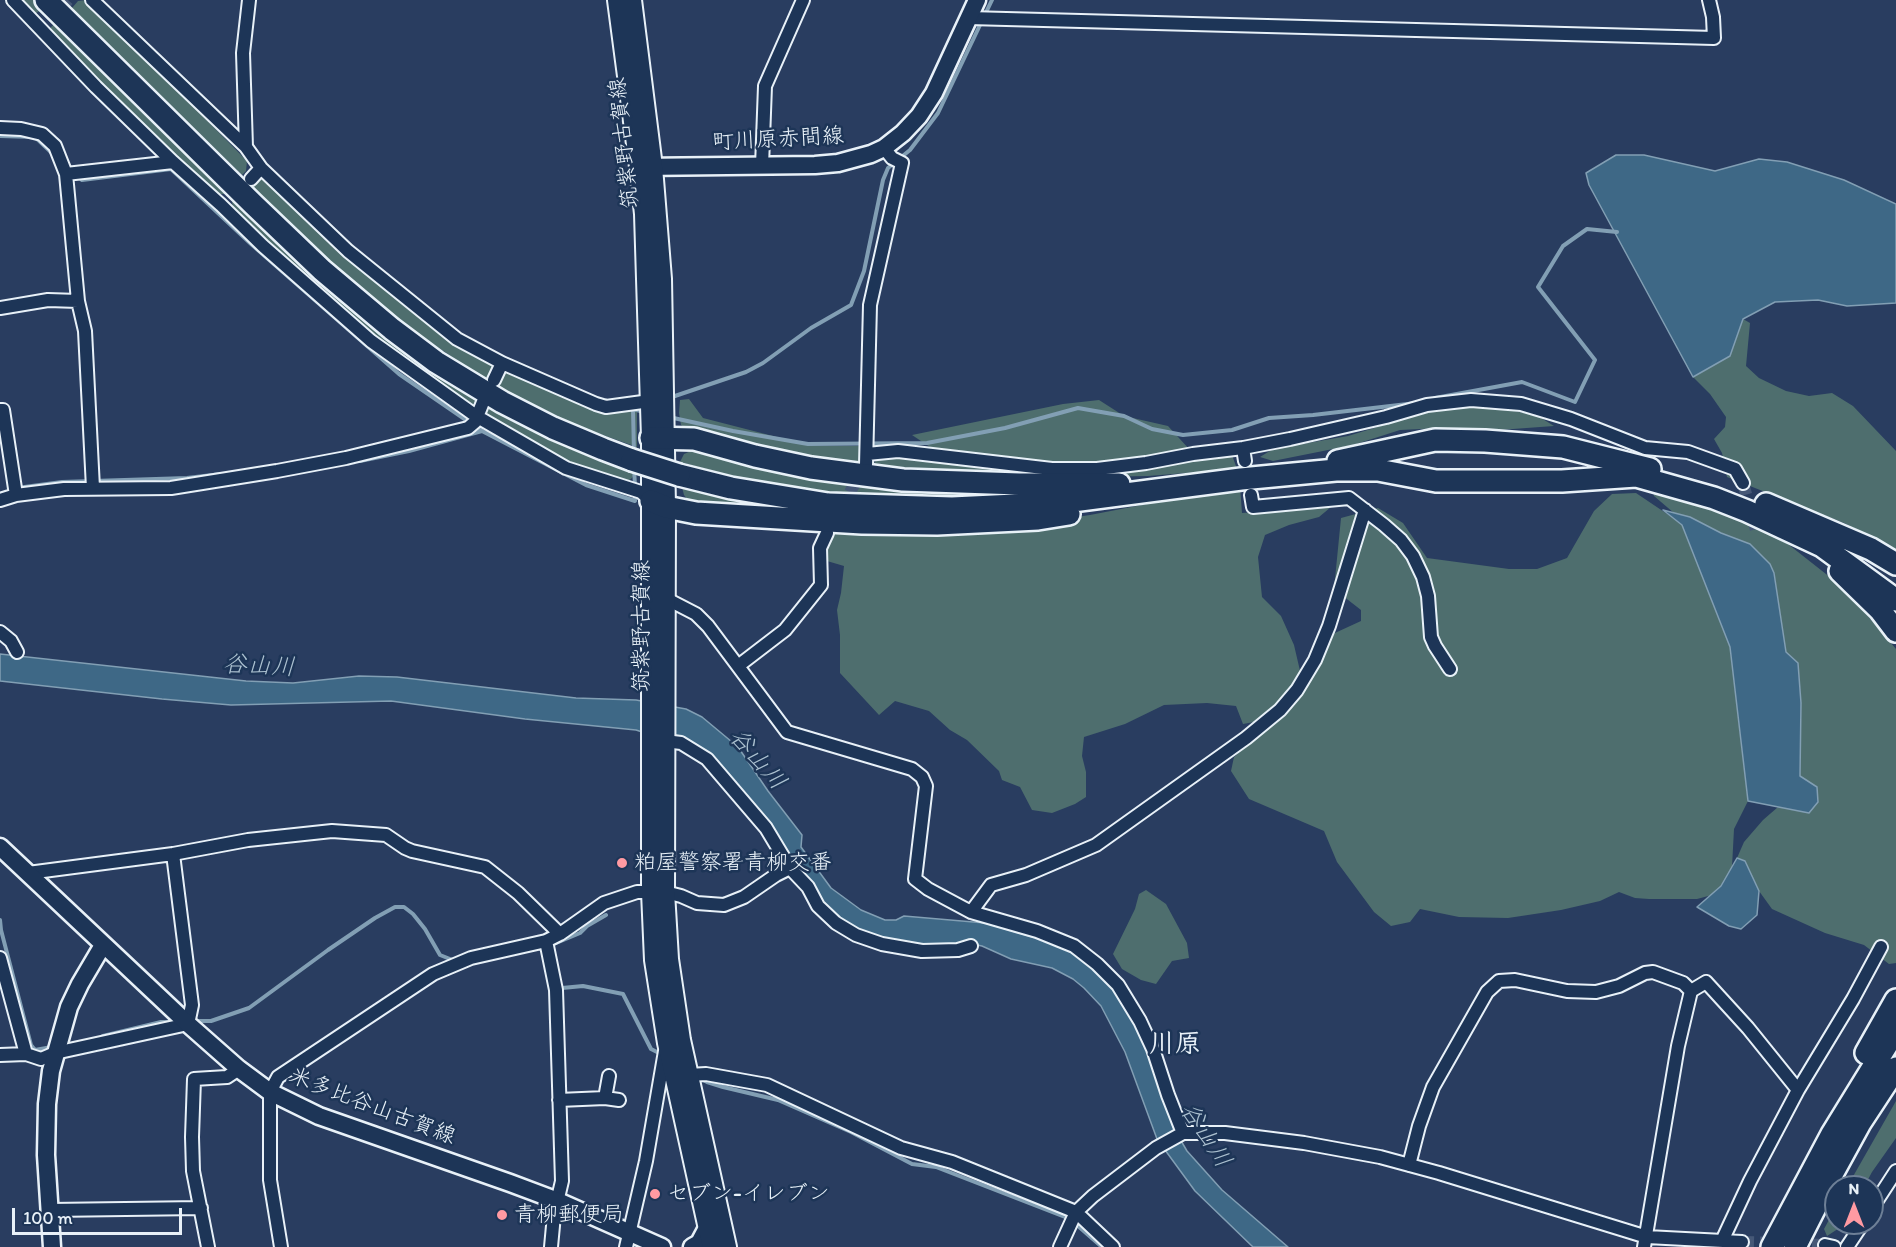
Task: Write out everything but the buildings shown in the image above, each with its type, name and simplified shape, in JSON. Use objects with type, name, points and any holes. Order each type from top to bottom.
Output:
[{"type":"highway","points":[[51,7],[322,270],[392,329],[436,362],[502,402],[573,436],[679,471],[742,490],[828,504],[941,508],[1058,503],[1334,461],[1436,440],[1485,441],[1563,447],[1677,474],[1744,496],[1871,549],[1896,564]]},
{"type":"highway","points":[[658,437],[694,439],[755,456],[811,468],[903,480],[1165,486],[1336,470],[1378,470],[1436,481],[1562,481],[1636,476],[1714,498],[1747,510],[1822,546],[1896,600]]},
{"type":"highway","points":[[659,504],[696,513],[787,519],[937,524],[1038,519],[1081,512],[1130,503],[1165,486]]},
{"type":"highway","points":[[1815,526],[1896,586]]},
{"type":"highway","points":[[1790,531],[1840,572],[1880,610],[1896,631]]},
{"type":"highway","points":[[1788,1216],[1839,1101],[1896,1000]]},
{"type":"highway","points":[[1772,1247],[1832,1134],[1896,1030]]},
{"type":"highway","points":[[1795,1247],[1860,1123],[1896,1068]]},
{"type":"main road","name":"筑紫野古賀線","points":[[617,0],[646,167],[662,279],[658,437],[660,737],[658,892],[654,960],[667,1044],[712,1247]]},
{"type":"main road","name":"筑紫野古賀線","points":[[632,0],[646,167],[644,214],[650,401],[658,437]]},
{"type":"main road","name":"町川原赤間線","points":[[646,167],[838,163],[884,148],[919,116],[934,93],[977,0]]},
{"type":"main road","name":"筑紫野古賀線","points":[[658,702],[665,598],[659,504]]},
{"type":"main road","name":"米多比谷山古賀線","points":[[1,853],[28,873],[188,1024],[239,1069],[270,1092],[319,1116],[558,1202],[628,1240],[662,1247]]},
{"type":"main road","name":"筑紫野古賀線","points":[[658,892],[673,992],[689,1075],[727,1247]]},
{"type":"main road","points":[[52,1247],[46,1155],[47,1104],[51,1071],[69,1007],[103,945]]},
{"type":"main road","points":[[692,1247],[699,1243],[708,1228]]},
{"type":"street","points":[[13,0],[96,87],[173,162],[263,246],[371,341],[476,416],[566,468],[642,492],[659,504]]},
{"type":"street","points":[[92,0],[246,147],[261,168],[348,251],[458,339],[502,363],[596,404],[606,407],[650,401]]},
{"type":"street","points":[[246,147],[243,52],[249,0]]},
{"type":"street","points":[[762,166],[765,86],[803,0]]},
{"type":"street","points":[[969,18],[1714,38],[1709,0]]},
{"type":"street","points":[[42,29],[51,7]]},
{"type":"street","points":[[0,128],[21,129],[42,134],[56,146],[66,174],[78,301],[84,331],[93,489]]},
{"type":"street","points":[[884,148],[892,158],[902,163],[870,305],[867,459],[898,451],[1052,469],[1097,469],[1146,464],[1193,453],[1244,454],[1290,439],[1375,420],[1427,405],[1470,400],[1521,404],[1571,418],[1645,448],[1688,452],[1735,469],[1743,483]]},
{"type":"street","points":[[66,174],[173,162]]},
{"type":"street","points":[[251,179],[261,168]]},
{"type":"street","points":[[221,205],[233,195]]},
{"type":"street","points":[[0,308],[48,300],[78,301]]},
{"type":"street","points":[[494,380],[502,363]]},
{"type":"street","points":[[0,500],[16,495],[64,489],[171,488],[346,458],[468,428],[475,422],[483,402]]},
{"type":"street","points":[[0,410],[3,410],[16,495]]},
{"type":"street","points":[[1251,495],[1253,507],[1349,498],[1401,540],[1413,556],[1423,577],[1428,596],[1431,636],[1450,669]]},
{"type":"street","points":[[971,912],[991,885],[1026,875],[1096,845],[1246,738],[1280,710],[1297,690],[1315,660],[1329,626],[1365,510]]},
{"type":"street","points":[[738,666],[785,630],[821,585],[820,548],[827,533]]},
{"type":"street","points":[[665,598],[696,614],[787,732],[912,769],[922,777],[926,786],[915,879],[956,906],[1037,931],[1074,946],[1097,964],[1118,985],[1140,1021],[1153,1049],[1167,1095],[1183,1133]]},
{"type":"street","points":[[0,632],[11,641],[17,652]]},
{"type":"street","points":[[660,737],[681,743],[707,759],[766,828],[790,868],[808,887],[818,906],[836,923],[856,935],[882,944],[922,951],[958,950],[971,946]]},
{"type":"street","points":[[28,873],[173,854],[248,840],[332,831],[386,836],[412,851],[485,867],[518,893],[560,934]]},
{"type":"street","points":[[0,1055],[26,1054],[41,1059],[55,1053],[188,1024],[192,1005],[173,854]]},
{"type":"street","points":[[281,1247],[270,1180],[270,1092],[278,1077],[433,974],[471,958],[546,941],[560,934],[604,903],[637,892],[658,892],[681,896],[697,903],[724,905],[744,897],[790,868]]},
{"type":"street","points":[[546,941],[555,990],[562,1181],[554,1215],[551,1247]]},
{"type":"street","points":[[1722,1241],[1750,1181],[1798,1090],[1881,947]]},
{"type":"street","points":[[0,958],[26,1054]]},
{"type":"street","points":[[1409,1165],[1419,1126],[1433,1087],[1487,992],[1499,981],[1515,980],[1567,991],[1596,992],[1619,986],[1653,972],[1683,983],[1691,991]]},
{"type":"street","points":[[1646,1242],[1678,1046],[1691,991],[1706,982],[1748,1028],[1798,1090]]},
{"type":"street","points":[[628,1240],[646,1161],[667,1044]]},
{"type":"street","points":[[208,1247],[193,1171],[194,1079],[227,1077],[239,1069]]},
{"type":"street","points":[[689,1075],[706,1074],[767,1085],[902,1148],[952,1162],[1076,1212],[1113,1247]]},
{"type":"street","points":[[605,1098],[609,1076]]},
{"type":"street","points":[[560,1100],[605,1098],[619,1100]]},
{"type":"street","points":[[1060,1247],[1076,1212],[1093,1196],[1156,1148],[1183,1133],[1225,1133],[1304,1143],[1380,1157],[1646,1242],[1742,1242]]},
{"type":"street","points":[[1884,1190],[1896,1171]]},
{"type":"street","points":[[50,1210],[201,1208]]},
{"type":"green space","points":[[18,0],[38,0],[45,7],[31,14]]},
{"type":"green space","points":[[86,0],[247,161],[246,171],[242,175],[72,8],[78,1]]},
{"type":"green space","points":[[59,20],[231,190],[224,194],[213,194],[51,36],[51,27]]},
{"type":"green space","points":[[261,176],[334,246],[393,296],[454,341],[489,360],[493,366],[488,381],[418,334],[344,276],[289,226],[250,185]]},
{"type":"green space","points":[[238,197],[481,395],[478,400],[473,404],[463,404],[389,349],[336,305],[233,210],[232,201]]},
{"type":"green space","points":[[1743,319],[1750,323],[1746,366],[1759,378],[1786,391],[1809,396],[1832,393],[1853,406],[1896,451],[1896,549],[1844,523],[1727,477],[1722,453],[1714,439],[1725,427],[1726,417],[1710,394],[1693,377],[1730,356]]},
{"type":"green space","points":[[509,372],[599,410],[637,407],[637,447],[580,427],[498,387],[496,385],[501,375]]},
{"type":"green space","points":[[489,398],[636,471],[627,482],[587,472],[547,454],[484,415]]},
{"type":"green space","points":[[689,399],[703,418],[812,446],[859,446],[860,463],[857,468],[690,432],[681,425],[679,413],[680,400]]},
{"type":"green space","points":[[1099,400],[1124,416],[1168,426],[1190,450],[1093,466],[1040,465],[936,451],[912,435],[1063,404]]},
{"type":"green space","points":[[1459,402],[1538,416],[1554,426],[1499,430],[1442,428],[1400,430],[1353,445],[1273,461],[1260,457],[1273,449],[1348,436]]},
{"type":"green space","points":[[691,451],[1030,494],[899,497],[778,486],[680,462],[684,454]]},
{"type":"green space","points":[[886,454],[1085,474],[1232,455],[1237,469],[1148,476],[1033,478],[868,471],[878,458]]},
{"type":"green space","points":[[680,479],[863,518],[690,503],[684,495]]},
{"type":"green space","points":[[1240,486],[1242,513],[1331,507],[1319,517],[1289,525],[1265,535],[1258,557],[1262,597],[1281,616],[1294,645],[1301,675],[1271,715],[1243,724],[1236,706],[1207,703],[1164,705],[1125,724],[1084,737],[1082,756],[1086,772],[1086,797],[1052,813],[1032,810],[1020,787],[1002,780],[999,771],[967,740],[950,730],[929,711],[895,701],[879,715],[840,673],[840,635],[837,610],[844,566],[827,561],[823,550],[824,528],[1042,522]]},
{"type":"green space","points":[[1652,487],[1734,513],[1779,537],[1845,589],[1896,649],[1896,963],[1889,964],[1864,945],[1825,933],[1772,909],[1759,891],[1745,861],[1737,858],[1744,842],[1778,807],[1809,813],[1817,787],[1800,777],[1801,703],[1798,663],[1786,652],[1774,573],[1750,544],[1718,532],[1690,517],[1674,513],[1654,496]]},
{"type":"green space","points":[[1636,493],[1682,524],[1730,647],[1748,801],[1734,829],[1732,867],[1721,886],[1712,895],[1697,899],[1635,898],[1619,892],[1600,901],[1508,918],[1459,917],[1420,909],[1410,922],[1391,926],[1374,912],[1337,862],[1324,831],[1249,799],[1231,771],[1234,757],[1302,694],[1316,667],[1324,638],[1361,621],[1361,610],[1334,589],[1341,518],[1378,508],[1403,523],[1427,558],[1509,569],[1537,569],[1567,558],[1594,511],[1612,494]]},
{"type":"green space","points":[[1146,890],[1166,904],[1187,943],[1189,958],[1172,961],[1156,984],[1141,980],[1122,969],[1113,954],[1135,909],[1139,894]]},
{"type":"green space","points":[[1896,1101],[1896,1138],[1870,1175],[1854,1175]]},
{"type":"water","points":[[1616,155],[1644,155],[1715,171],[1759,159],[1787,162],[1844,180],[1896,204],[1896,303],[1847,306],[1818,300],[1775,302],[1743,319],[1730,356],[1693,377],[1589,185],[1586,173]]},
{"type":"water","points":[[1663,510],[1690,517],[1721,533],[1750,544],[1770,564],[1774,573],[1786,652],[1798,663],[1801,703],[1800,776],[1817,787],[1818,802],[1809,813],[1748,801],[1730,647],[1682,525]]},
{"type":"water","points":[[0,654],[246,681],[293,683],[359,676],[397,677],[576,698],[636,700],[686,709],[702,717],[738,747],[802,835],[801,847],[831,888],[861,910],[885,920],[896,920],[904,916],[985,923],[1074,952],[1094,968],[1111,985],[1140,1031],[1173,1127],[1187,1151],[1222,1190],[1288,1247],[1253,1247],[1195,1191],[1157,1139],[1125,1052],[1101,1006],[1084,988],[1073,979],[1052,968],[1011,959],[982,946],[968,943],[946,948],[899,944],[850,929],[821,902],[819,895],[764,821],[707,753],[636,730],[525,719],[391,701],[231,705],[0,681]]},
{"type":"water","points":[[1737,858],[1745,861],[1759,891],[1757,915],[1741,929],[1729,926],[1697,907],[1721,886]]},
{"type":"waterway","points":[[669,398],[746,372],[763,363],[811,328],[851,305],[864,271],[883,180],[888,168],[910,150],[938,113],[992,0]]},
{"type":"waterway","points":[[0,136],[35,137],[54,155]]},
{"type":"waterway","points":[[78,176],[82,180],[171,169],[251,244],[399,374],[482,431]]},
{"type":"waterway","points":[[1435,398],[1522,382],[1575,402],[1595,360],[1538,287],[1563,246],[1587,229],[1617,232]]},
{"type":"waterway","points":[[669,417],[808,444],[927,443],[1005,428],[1078,408],[1124,416],[1152,429],[1183,435],[1232,430],[1269,418],[1416,403]]},
{"type":"waterway","points":[[633,409],[644,412]]},
{"type":"waterway","points":[[633,409],[634,454]]},
{"type":"waterway","points":[[360,461],[409,451],[482,431],[586,485],[635,501],[635,494]]},
{"type":"waterway","points":[[634,467],[635,487]]},
{"type":"waterway","points":[[17,488],[62,482],[187,478],[221,474]]},
{"type":"waterway","points":[[195,1021],[211,1021],[249,1008],[328,950],[395,907],[404,907],[413,914],[440,955],[455,961]]},
{"type":"waterway","points":[[549,946],[580,933],[606,915]]},
{"type":"waterway","points":[[0,920],[31,1045],[35,1050],[52,1047]]},
{"type":"waterway","points":[[562,988],[583,986],[623,994],[651,1049],[661,1054]]},
{"type":"waterway","points":[[103,1036],[161,1022],[175,1022]]},
{"type":"waterway","points":[[700,1078],[723,1087],[778,1100],[851,1132],[912,1164],[936,1167],[1065,1217],[1102,1247]]},
{"type":"tunnel","points":[[54,16],[68,0]]},
{"type":"tunnel","points":[[841,508],[862,471]]},
{"type":"tunnel","points":[[1743,483],[1756,530]]},
{"type":"tunnel","points":[[1742,1242],[1777,1243]]},
{"type":"tunnel","points":[[1794,1244],[1825,1245]]},
{"type":"place","name":"粕屋警察署青柳交番","points":[[622,863]]},
{"type":"place","name":"セブン-イレブン","points":[[655,1194]]},
{"type":"place","name":"青柳郵便局","points":[[502,1215]]},
{"type":"district","name":"川原","points":[[1175,1045]]},
{"type":"water label","name":"谷山川","points":[[259,667]]},
{"type":"water label","name":"谷山川","points":[[757,760]]},
{"type":"water label","name":"谷山川","points":[[1205,1136]]}]
